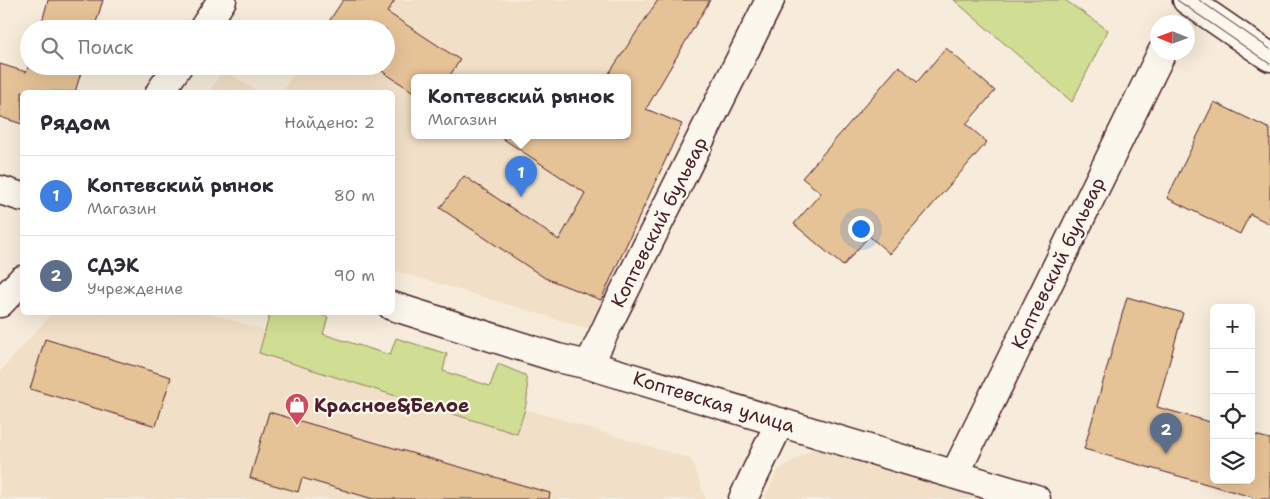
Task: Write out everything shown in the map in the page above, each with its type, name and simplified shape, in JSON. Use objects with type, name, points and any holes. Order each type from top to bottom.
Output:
[{"type":"street","points":[[209,20],[222,0]]},
{"type":"street","name":"Коптевский бульвар","points":[[589,365],[770,0]]},
{"type":"street","points":[[1185,6],[1270,57]]},
{"type":"street","name":"Коптевский бульвар","points":[[955,474],[1158,60]]},
{"type":"street","points":[[161,90],[172,75]]},
{"type":"street","points":[[0,190],[20,195]]},
{"type":"street","points":[[0,304],[20,282]]},
{"type":"street","name":"Коптевская улица","points":[[395,307],[558,358],[589,365],[1036,499]]},
{"type":"street","points":[[743,499],[780,422]]},
{"type":"shaded area","points":[[343,0],[710,0],[646,109],[682,124],[589,329],[395,271],[395,90],[283,90],[293,75],[395,75],[395,20],[330,20]]},
{"type":"shaded area","points":[[220,75],[231,75],[256,90],[210,90]]},
{"type":"shaded area","points":[[50,315],[215,315],[691,459],[706,499],[0,499],[0,372]]},
{"type":"shaded area","points":[[814,448],[980,499],[764,499],[778,470]]},
{"type":"green space","points":[[954,0],[1065,0],[1108,30],[1072,102]]},
{"type":"green space","points":[[269,315],[321,315],[328,317],[323,334],[390,355],[396,338],[447,354],[443,371],[490,386],[498,364],[525,375],[528,390],[527,397],[517,434],[259,353]]},
{"type":"building","points":[[48,0],[103,0],[97,20],[42,20]]},
{"type":"building","points":[[343,0],[395,0],[387,12],[460,60],[451,74],[411,74],[411,90],[388,75],[395,75],[395,20],[330,20]]},
{"type":"building","points":[[658,0],[710,0],[646,109],[682,124],[601,300],[545,278],[440,208],[464,176],[559,240],[585,193],[504,139],[631,139],[631,74],[609,74]]},
{"type":"building","points":[[946,48],[995,91],[966,124],[987,142],[890,254],[869,236],[843,266],[794,224],[821,193],[802,178],[899,66],[917,82]]},
{"type":"building","points":[[0,64],[20,70],[20,75],[80,75],[76,90],[20,90],[20,123],[0,117]]},
{"type":"building","points":[[1214,102],[1270,129],[1270,224],[1250,214],[1240,234],[1167,198]]},
{"type":"building","points":[[1127,297],[1183,313],[1157,407],[1210,422],[1210,484],[1255,484],[1255,435],[1270,439],[1270,499],[1259,499],[1084,449]]},
{"type":"building","points":[[45,339],[171,377],[156,426],[30,389]]},
{"type":"building","points":[[269,412],[550,493],[549,499],[373,499],[302,478],[298,492],[250,478]]},
{"type":"tram line","points":[[1177,0],[1270,64]]},
{"type":"tram line","points":[[1199,0],[1270,49]]},
{"type":"place","name":"Коптевский рынок","points":[[521,197]]},
{"type":"place","name":"Красное&Белое","points":[[297,426]]},
{"type":"place","name":"СДЭК","points":[[1166,454]]}]
